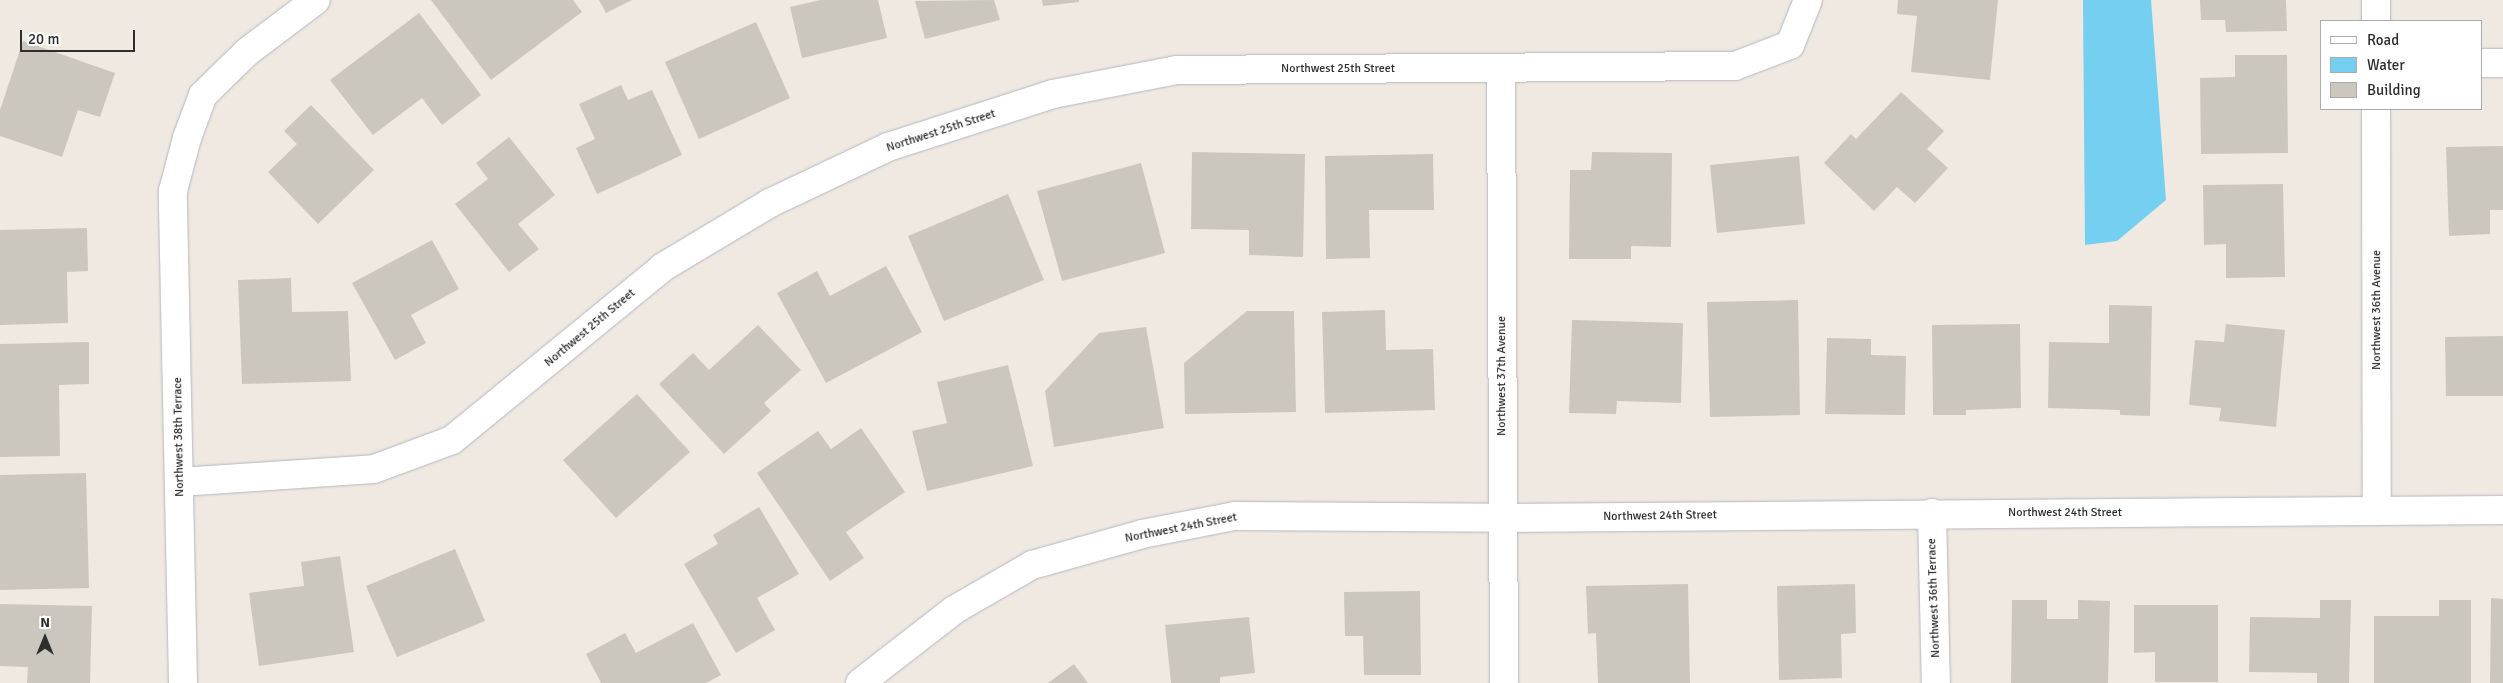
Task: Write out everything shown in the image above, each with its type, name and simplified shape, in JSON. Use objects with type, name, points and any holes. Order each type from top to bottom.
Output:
[{"type":"street","name":"Northwest 38th Terrace","points":[[183,683],[173,191],[187,138],[204,95],[247,52],[316,0]]},
{"type":"street","name":"Northwest 25th Street","points":[[180,482],[374,470],[452,440],[663,267],[770,203],[888,148],[1053,94],[1177,70],[1735,66],[1790,45],[1808,0]]},
{"type":"street","points":[[2376,0],[2376,20]]},
{"type":"street","points":[[2483,63],[2503,63]]},
{"type":"street","name":"Northwest 37th Avenue","points":[[1500,68],[1504,683]]},
{"type":"street","name":"Northwest 36th Avenue","points":[[2376,110],[2377,511]]},
{"type":"street","name":"Northwest 24th Street","points":[[864,682],[954,610],[1032,565],[1142,534],[1235,516],[1503,518],[1932,513],[2503,510]]},
{"type":"street","name":"Northwest 36th Terrace","points":[[1932,513],[1936,683]]},
{"type":"water","points":[[2083,0],[2151,0],[2166,200],[2117,241],[2085,245]]},
{"type":"building","points":[[431,0],[573,0],[582,12],[491,80]]},
{"type":"building","points":[[599,0],[632,0],[606,13]]},
{"type":"building","points":[[821,0],[878,0],[887,38],[802,58],[790,7]]},
{"type":"building","points":[[994,0],[1000,20],[925,39],[915,1]]},
{"type":"building","points":[[1042,0],[1079,0],[1079,2],[1043,6]]},
{"type":"building","points":[[1898,0],[1998,0],[1990,80],[1911,72],[1917,16],[1897,14]]},
{"type":"building","points":[[2200,0],[2286,0],[2287,31],[2226,32],[2225,20],[2201,20]]},
{"type":"building","points":[[419,13],[481,95],[442,125],[422,98],[373,135],[330,80]]},
{"type":"building","points":[[756,22],[790,98],[699,139],[665,62]]},
{"type":"building","points":[[23,41],[115,73],[100,117],[78,110],[62,157],[0,136],[0,110]]},
{"type":"building","points":[[2235,55],[2287,55],[2288,153],[2201,154],[2200,78],[2235,77]]},
{"type":"building","points":[[621,85],[628,100],[652,90],[682,155],[597,194],[576,148],[595,139],[579,104]]},
{"type":"building","points":[[1901,92],[1944,131],[1927,149],[1948,168],[1915,203],[1897,187],[1874,211],[1824,163],[1851,134],[1856,139]]},
{"type":"building","points":[[311,105],[374,170],[318,224],[268,172],[297,144],[284,131]]},
{"type":"building","points":[[509,137],[555,195],[518,224],[539,249],[509,272],[455,204],[488,179],[476,163]]},
{"type":"building","points":[[2503,146],[2503,210],[2490,210],[2490,234],[2449,236],[2446,147]]},
{"type":"building","points":[[1192,152],[1305,154],[1303,257],[1249,255],[1249,230],[1191,229]]},
{"type":"building","points":[[1592,152],[1672,153],[1671,247],[1631,246],[1631,259],[1569,259],[1570,170],[1591,170]]},
{"type":"building","points":[[1433,154],[1434,210],[1369,210],[1370,258],[1326,259],[1325,156]]},
{"type":"building","points":[[1799,156],[1805,224],[1717,233],[1710,165]]},
{"type":"building","points":[[1141,163],[1165,253],[1062,281],[1037,191]]},
{"type":"building","points":[[2283,184],[2285,277],[2226,278],[2226,244],[2204,245],[2203,185]]},
{"type":"building","points":[[1008,194],[1044,280],[944,321],[908,236]]},
{"type":"building","points":[[87,228],[88,271],[67,272],[68,323],[0,325],[0,230]]},
{"type":"building","points":[[432,240],[459,289],[411,315],[426,343],[395,360],[352,283]]},
{"type":"building","points":[[886,266],[922,332],[826,383],[777,293],[817,271],[830,296]]},
{"type":"building","points":[[291,278],[292,312],[348,311],[351,381],[242,384],[238,280]]},
{"type":"building","points":[[1798,300],[1800,415],[1710,417],[1707,302]]},
{"type":"building","points":[[2109,305],[2152,306],[2150,416],[2120,415],[2120,410],[2048,408],[2049,342],[2109,343]]},
{"type":"building","points":[[1385,310],[1386,350],[1433,349],[1435,410],[1325,413],[1322,312]]},
{"type":"building","points":[[1247,311],[1294,311],[1296,412],[1185,414],[1184,363]]},
{"type":"building","points":[[1572,320],[1683,323],[1681,403],[1617,401],[1616,414],[1569,413]]},
{"type":"building","points":[[2020,324],[2021,408],[1966,410],[1966,415],[1933,415],[1932,325]]},
{"type":"building","points":[[2226,324],[2285,330],[2276,427],[2219,421],[2221,408],[2189,405],[2195,340],[2224,342]]},
{"type":"building","points":[[758,325],[801,370],[764,403],[771,411],[724,454],[659,384],[693,353],[709,370]]},
{"type":"building","points":[[1146,327],[1164,428],[1054,447],[1045,391],[1099,333]]},
{"type":"building","points":[[2503,336],[2503,396],[2446,396],[2445,337]]},
{"type":"building","points":[[1827,338],[1871,339],[1871,355],[1906,356],[1905,415],[1825,414]]},
{"type":"building","points":[[89,342],[89,384],[59,385],[60,456],[0,457],[0,344]]},
{"type":"building","points":[[1008,365],[1033,466],[927,491],[912,431],[947,423],[937,382]]},
{"type":"building","points":[[637,394],[690,452],[616,518],[563,460]]},
{"type":"building","points":[[861,428],[905,492],[846,532],[864,558],[830,581],[757,473],[818,431],[831,449]]},
{"type":"building","points":[[86,473],[89,588],[0,590],[0,475]]},
{"type":"building","points":[[759,507],[799,574],[757,598],[775,630],[736,653],[684,564],[718,544],[713,535]]},
{"type":"building","points":[[455,549],[485,621],[397,657],[366,586]]},
{"type":"building","points":[[340,556],[354,652],[259,666],[249,593],[304,586],[301,562]]},
{"type":"building","points":[[1688,584],[1690,683],[1598,683],[1596,633],[1588,634],[1586,586]]},
{"type":"building","points":[[1855,584],[1856,633],[1841,634],[1842,678],[1779,680],[1777,586]]},
{"type":"building","points":[[1420,591],[1421,675],[1364,675],[1363,636],[1345,636],[1344,592]]},
{"type":"building","points":[[2491,598],[2503,599],[2503,683],[2490,683]]},
{"type":"building","points":[[2012,600],[2047,600],[2047,619],[2078,619],[2078,600],[2110,601],[2108,683],[2011,683]]},
{"type":"building","points":[[2320,600],[2351,600],[2349,683],[2317,683],[2317,673],[2249,672],[2250,617],[2320,618]]},
{"type":"building","points":[[2439,600],[2471,600],[2471,683],[2374,683],[2374,616],[2439,616]]},
{"type":"building","points":[[0,604],[92,606],[90,683],[27,683],[28,667],[0,666]]},
{"type":"building","points":[[2134,605],[2218,605],[2218,682],[2155,682],[2155,652],[2134,653]]},
{"type":"building","points":[[1249,617],[1255,673],[1220,677],[1220,683],[1171,683],[1165,625]]},
{"type":"building","points":[[693,623],[721,675],[706,683],[601,683],[586,654],[625,633],[636,653]]},
{"type":"building","points":[[1074,664],[1088,683],[1048,683]]}]
